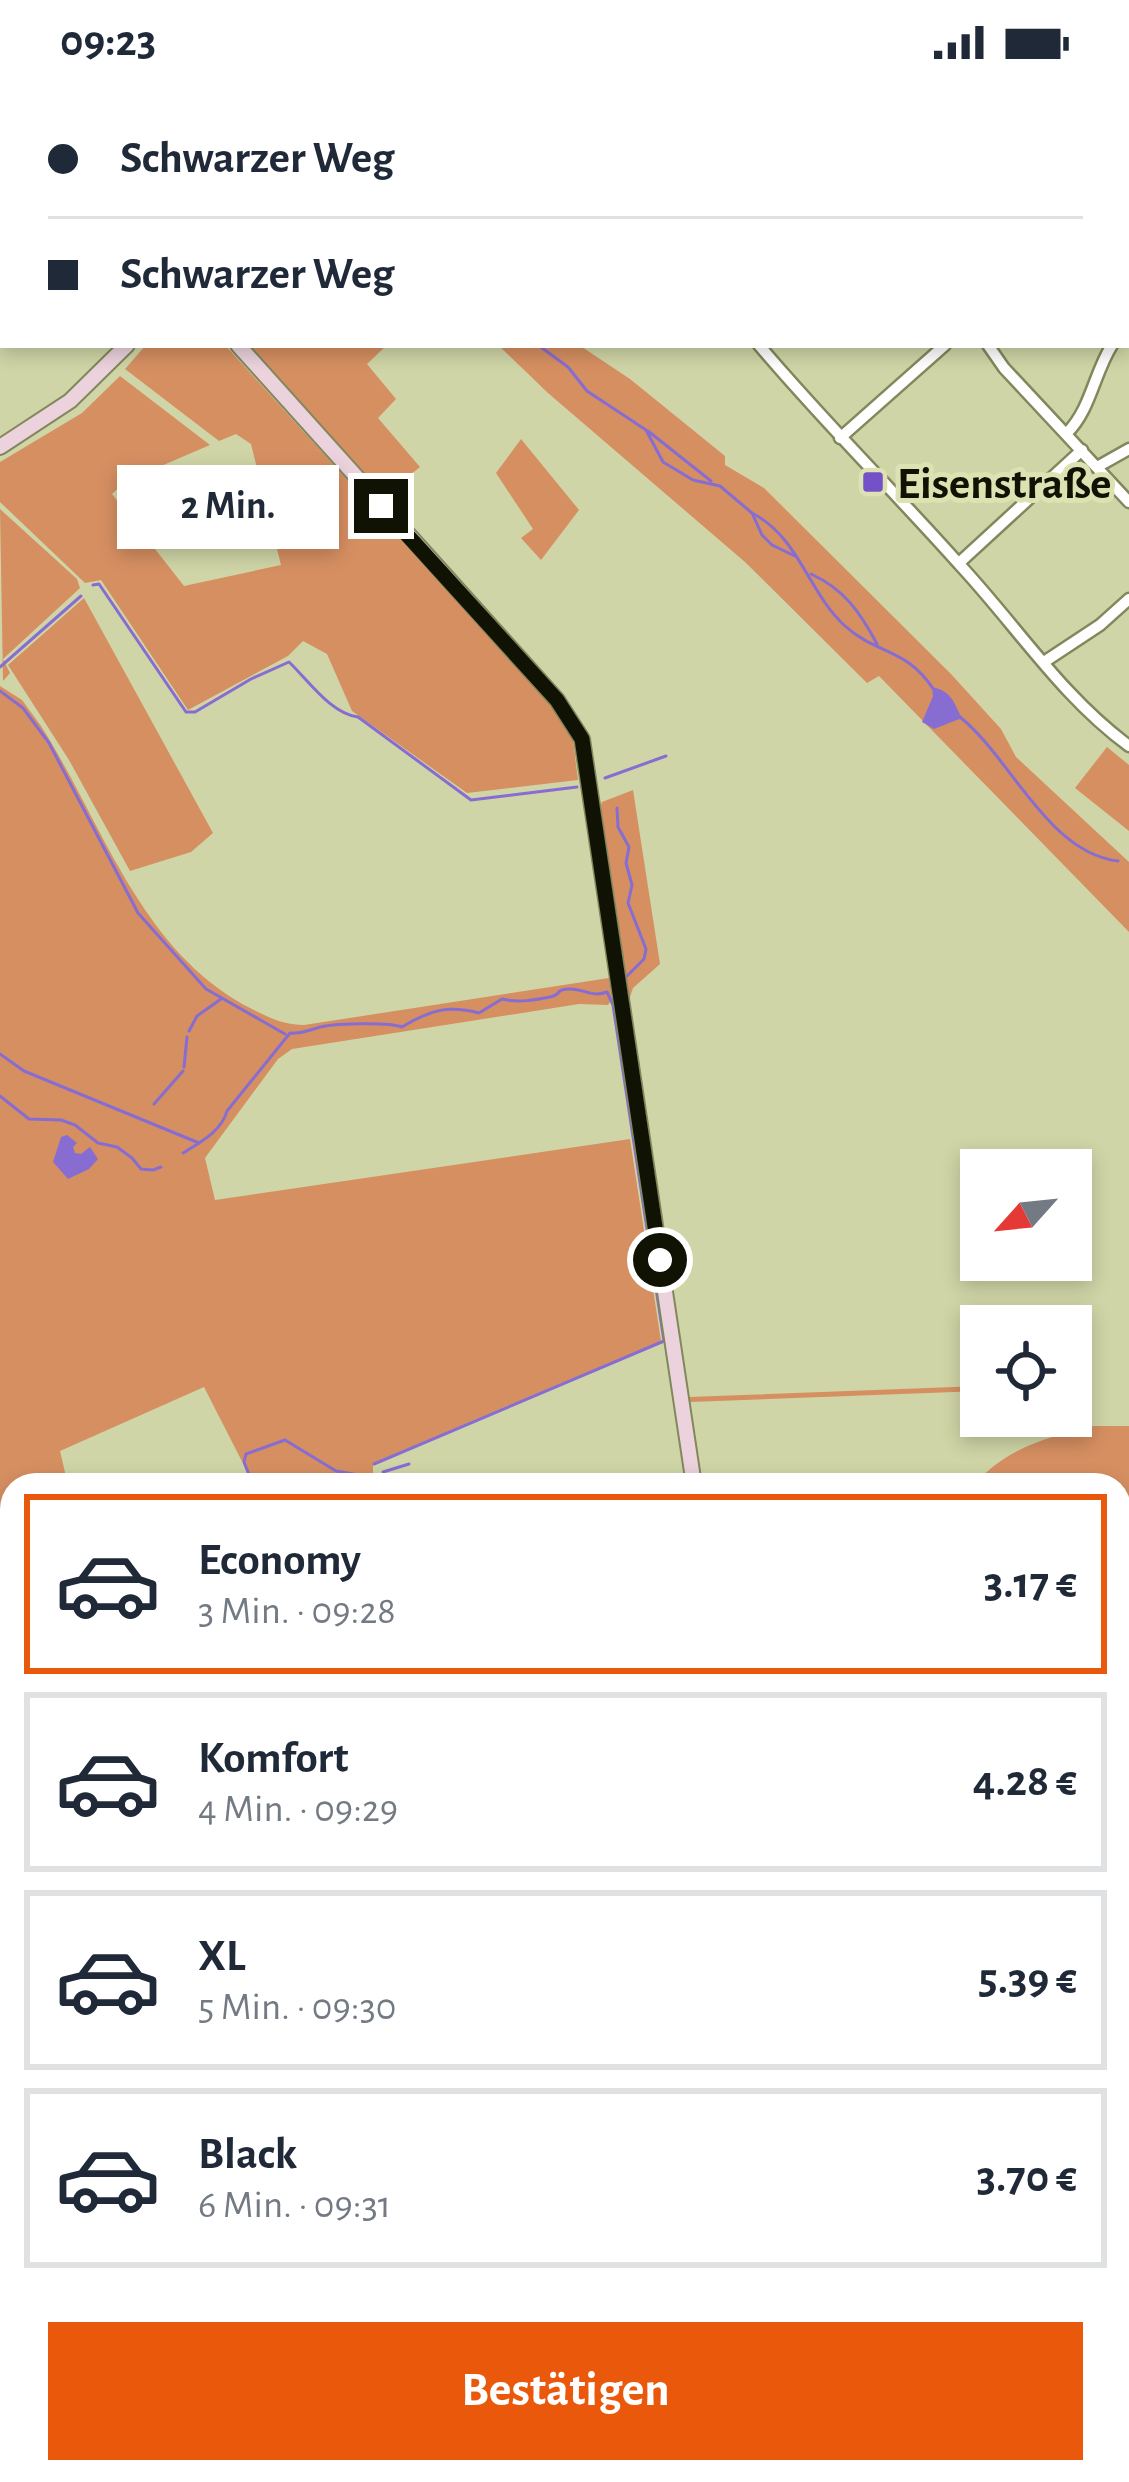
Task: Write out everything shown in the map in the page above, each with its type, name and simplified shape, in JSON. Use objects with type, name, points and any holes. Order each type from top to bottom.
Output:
[{"type":"street","points":[[0,447],[70,401],[124,348]]},
{"type":"street","points":[[241,348],[557,700],[582,739],[692,1473]]},
{"type":"street","points":[[762,348],[959,563],[1089,716],[1129,746]]},
{"type":"street","points":[[840,438],[942,348]]},
{"type":"street","points":[[990,348],[1129,502]]},
{"type":"street","points":[[1067,433],[1081,419],[1110,348]]},
{"type":"street","points":[[1097,467],[1129,449]]},
{"type":"street","points":[[959,563],[1082,450]]},
{"type":"street","points":[[1044,662],[1100,625],[1129,599]]},
{"type":"shaded area","points":[[143,348],[228,348],[550,704],[573,740],[578,780],[467,793],[352,711],[327,654],[303,641],[288,656],[188,710],[101,580],[85,583],[0,502],[0,462],[82,413],[120,376],[210,445],[126,481],[112,494],[184,586],[281,565],[251,444],[236,434],[219,441],[125,369]]},
{"type":"shaded area","points":[[248,348],[384,348],[367,364],[396,399],[378,418],[420,467],[382,497]]},
{"type":"shaded area","points":[[501,348],[584,348],[725,456],[725,465],[764,488],[951,674],[1001,729],[1016,757],[1129,862],[1129,932],[879,676],[867,683],[745,562]]},
{"type":"shaded area","points":[[521,439],[579,510],[541,560],[521,538],[533,529],[496,473]]},
{"type":"shaded area","points":[[0,509],[77,579],[80,588],[3,659],[10,673],[3,681]]},
{"type":"shaded area","points":[[84,598],[213,833],[191,852],[130,871],[69,760],[8,665]]},
{"type":"shaded area","points":[[0,686],[22,700],[41,726],[153,921],[213,985],[259,1012],[304,1025],[609,978],[612,999],[608,1005],[579,1004],[292,1049],[278,1059],[205,1158],[215,1200],[630,1139],[661,1341],[373,1463],[373,1473],[248,1473],[204,1387],[60,1451],[65,1473],[0,1473]]},
{"type":"shaded area","points":[[932,687],[948,695],[962,718],[934,729],[922,722]]},
{"type":"shaded area","points":[[1107,747],[1129,765],[1129,831],[1075,788]]},
{"type":"shaded area","points":[[633,790],[660,964],[633,988],[629,1000],[689,1397],[960,1387],[960,1392],[690,1402],[700,1473],[696,1473],[597,818],[602,802]]},
{"type":"shaded area","points":[[67,1135],[77,1143],[75,1153],[90,1147],[98,1159],[68,1179],[53,1162],[61,1137]]},
{"type":"shaded area","points":[[1094,1426],[1129,1426],[1129,1473],[986,1473],[1013,1453],[1055,1437],[1092,1437]]},
{"type":"waterway","points":[[542,348],[568,367],[587,391],[646,430],[663,462],[693,480],[720,486],[752,513],[772,545],[797,557]]},
{"type":"waterway","points":[[648,431],[711,481]]},
{"type":"waterway","points":[[752,513],[781,536],[845,626],[902,658],[934,690]]},
{"type":"waterway","points":[[811,574],[850,603],[877,644]]},
{"type":"waterway","points":[[93,585],[99,584],[186,712],[195,712],[289,662],[329,703],[358,717],[471,800],[577,787]]},
{"type":"waterway","points":[[0,667],[81,596]]},
{"type":"waterway","points":[[0,691],[23,708],[49,743],[138,913],[206,989],[285,1034]]},
{"type":"waterway","points":[[960,717],[1051,823],[1093,854],[1118,861]]},
{"type":"waterway","points":[[605,778],[666,756]]},
{"type":"waterway","points":[[617,808],[618,827],[629,847],[626,863],[632,885],[628,903],[646,949],[644,959],[627,976]]},
{"type":"waterway","points":[[183,1153],[215,1130],[290,1033],[347,1024],[402,1027],[439,1011],[479,1013],[502,999],[538,999],[568,989],[607,992],[613,1005],[664,1341],[374,1464]]},
{"type":"waterway","points":[[189,1031],[197,1016],[221,999]]},
{"type":"waterway","points":[[184,1067],[187,1037]]},
{"type":"waterway","points":[[0,1054],[24,1071],[199,1143]]},
{"type":"waterway","points":[[154,1104],[183,1071]]},
{"type":"waterway","points":[[0,1096],[29,1119],[75,1125],[98,1143],[117,1147],[141,1169],[161,1167]]},
{"type":"waterway","points":[[248,1473],[246,1454],[285,1440],[347,1473]]},
{"type":"waterway","points":[[383,1472],[409,1464]]},
{"type":"place","name":"Eisenstraße","points":[[873,482]]},
{"type":"route","points":[[381,506],[557,700],[582,739],[660,1260]]}]
